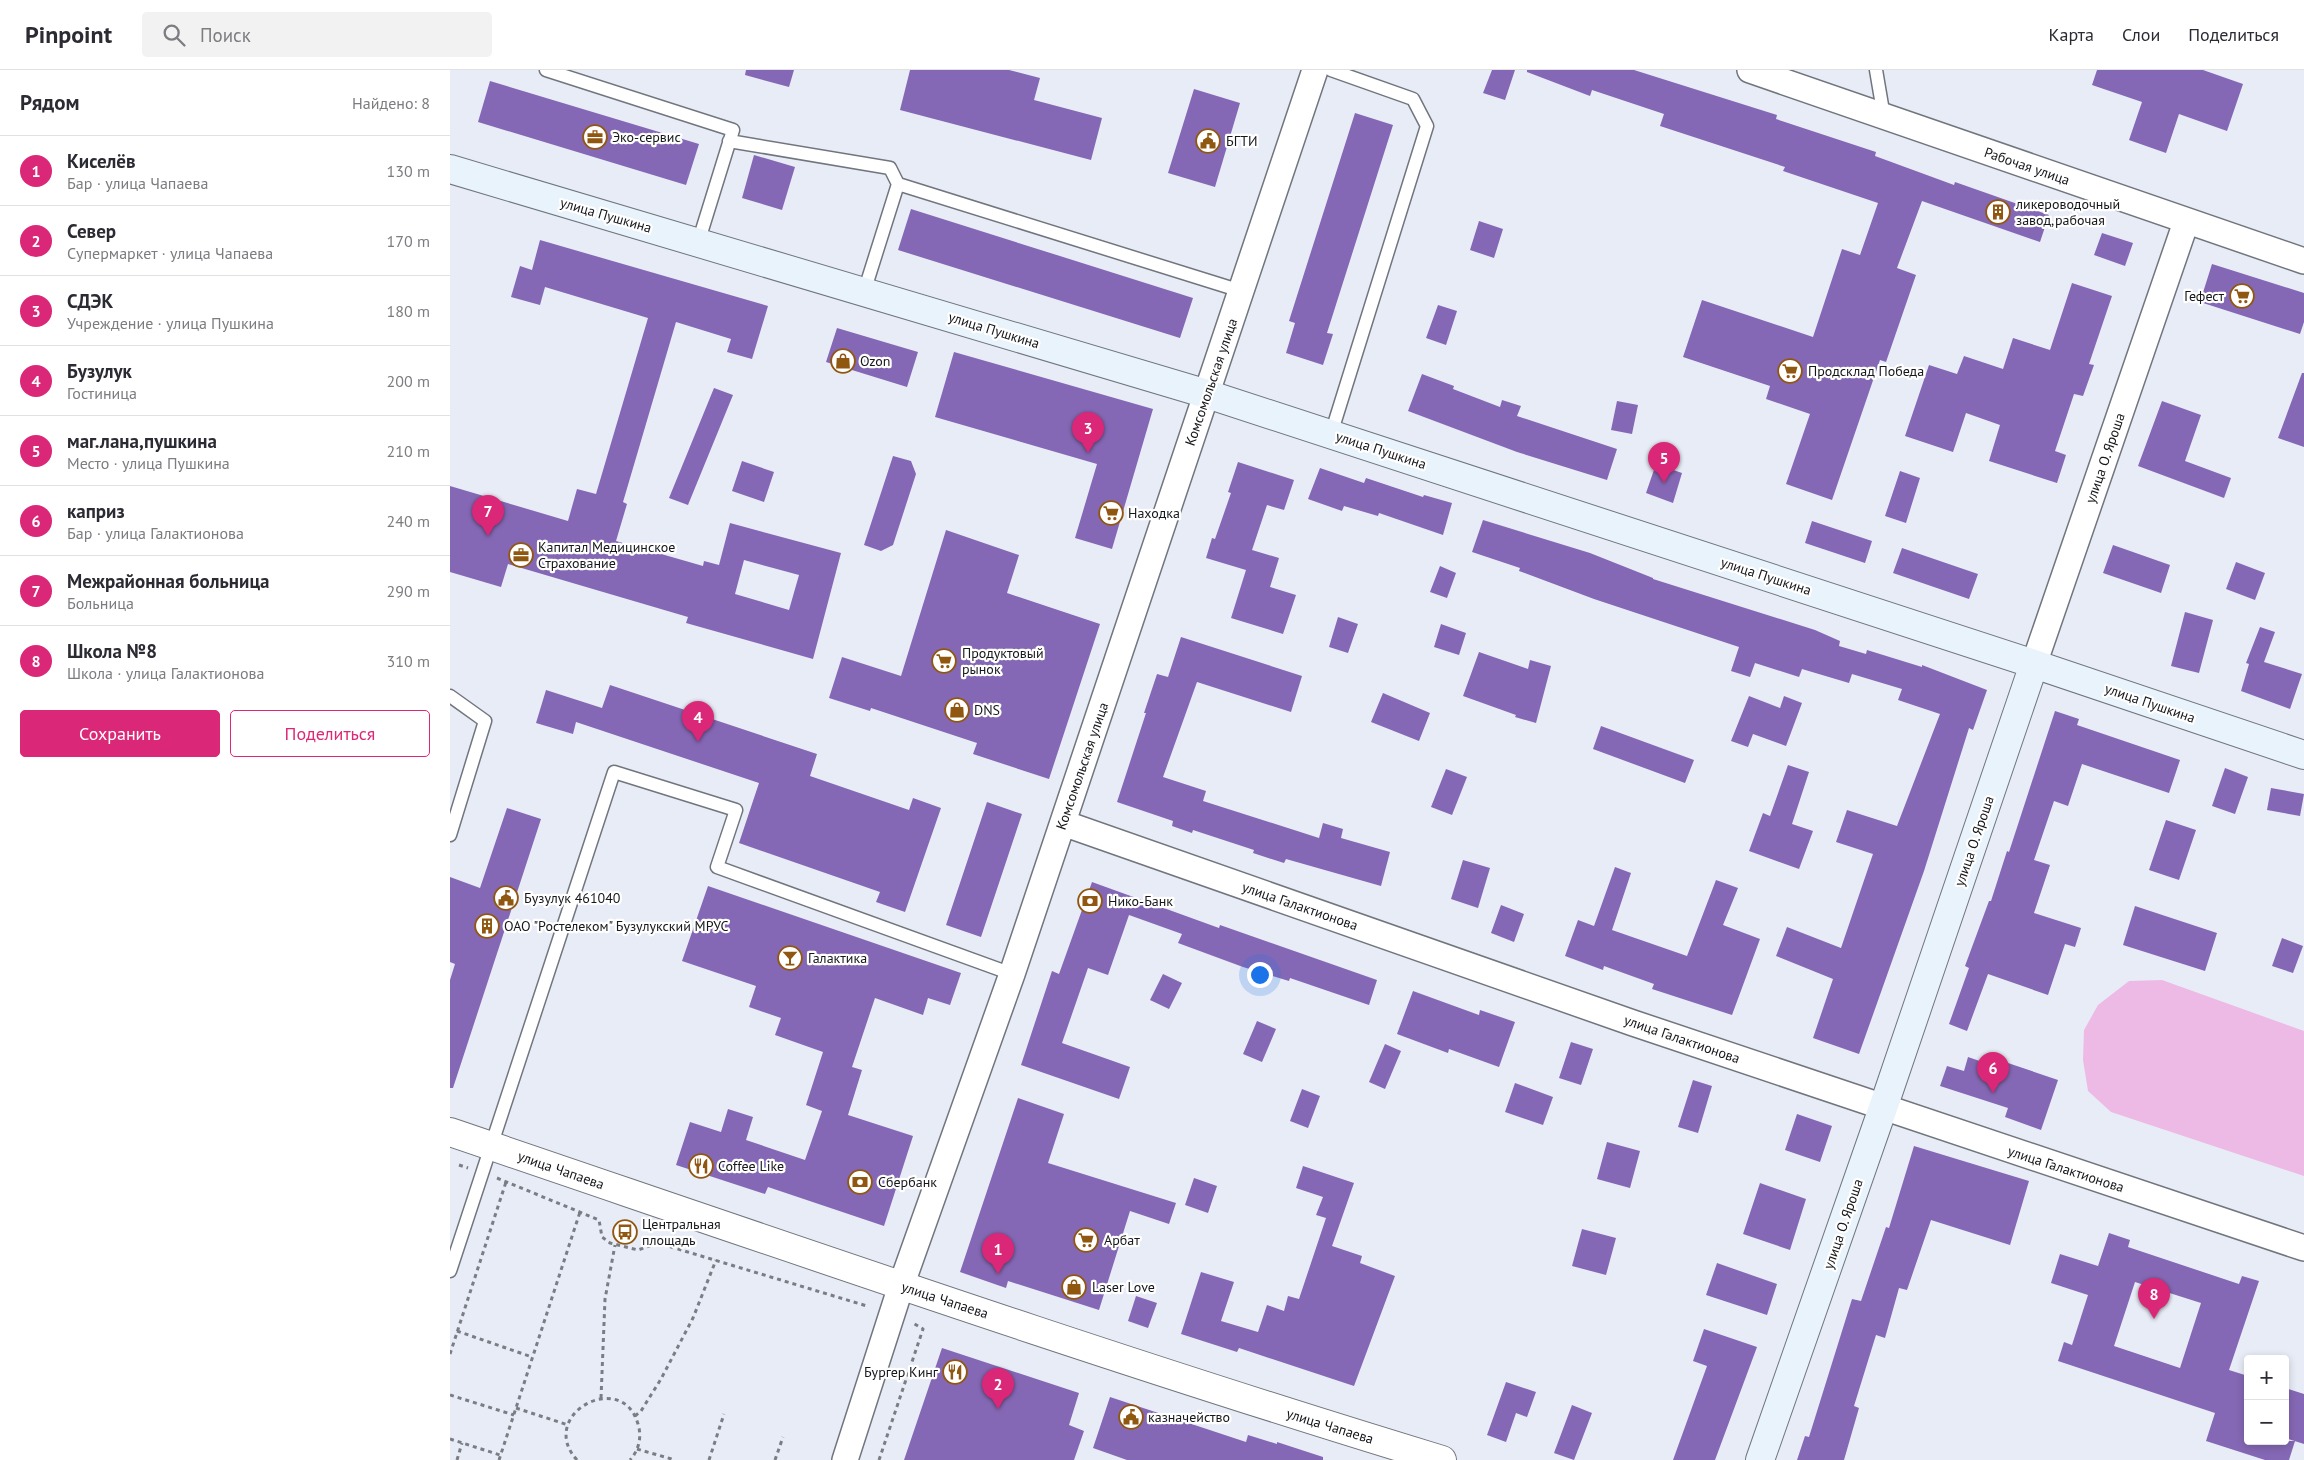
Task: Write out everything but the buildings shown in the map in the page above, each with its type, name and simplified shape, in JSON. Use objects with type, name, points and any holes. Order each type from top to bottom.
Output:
[{"type":"main road","name":"улица Пушкина","points":[[450,169],[1207,394],[2034,664],[2304,755]]},
{"type":"main road","name":"улица О. Яроша","points":[[1760,1460],[1883,1108],[2034,664]]},
{"type":"street","name":"Комсомольская улица","points":[[845,1460],[901,1286],[1012,974],[1315,70]]},
{"type":"street","name":"Рабочая улица","points":[[1750,70],[2186,222],[2304,261]]},
{"type":"street","name":"улица О. Яроша","points":[[2034,664],[2186,222]]},
{"type":"street","name":"улица Галактионова","points":[[1063,823],[1883,1108],[2304,1248]]},
{"type":"street","name":"улица Чапаева","points":[[450,1132],[901,1286],[1293,1415],[1442,1460]]},
{"type":"lane","points":[[546,70],[733,130],[698,242]]},
{"type":"lane","points":[[1331,70],[1413,99],[1427,126],[1331,434]]},
{"type":"lane","points":[[1876,70],[1884,116]]},
{"type":"lane","points":[[729,140],[890,168],[898,184],[864,292]]},
{"type":"lane","points":[[898,184],[1242,291]]},
{"type":"lane","points":[[450,696],[485,721],[450,835]]},
{"type":"lane","points":[[450,1271],[493,1146],[614,772],[736,810],[717,867],[1012,974]]},
{"type":"path","points":[[459,1165],[476,1171]]},
{"type":"path","points":[[493,1177],[599,1220],[602,1237],[615,1245],[638,1250],[658,1243],[867,1306]]},
{"type":"path","points":[[450,1354],[506,1182]]},
{"type":"path","points":[[499,1460],[580,1212]]},
{"type":"path","points":[[601,1398],[605,1299],[615,1245]]},
{"type":"path","points":[[635,1416],[641,1412],[658,1386],[693,1318],[716,1260]]},
{"type":"path","points":[[879,1460],[922,1329],[906,1318]]},
{"type":"path","points":[[457,1331],[532,1357]]},
{"type":"path","points":[[450,1395],[514,1415]]},
{"type":"path","points":[[577,1460],[568,1442],[568,1425],[580,1406],[590,1400],[601,1398],[623,1404],[635,1416],[640,1432],[637,1449],[630,1460]]},
{"type":"path","points":[[516,1408],[568,1425]]},
{"type":"path","points":[[709,1460],[724,1414]]},
{"type":"path","points":[[775,1460],[783,1438]]},
{"type":"path","points":[[450,1439],[500,1456]]},
{"type":"path","points":[[457,1460],[462,1443]]},
{"type":"path","points":[[637,1449],[675,1460]]},
{"type":"shaded area","points":[[2162,980],[2304,1031],[2304,1176],[2111,1112],[2088,1091],[2083,1060],[2084,1030],[2098,1005],[2129,981]]},
{"type":"place","name":"Эко-сервис","points":[[595,137]]},
{"type":"place","name":"БГТИ","points":[[1208,141]]},
{"type":"place","name":"ликероводочный завод,рабочая","points":[[1998,212]]},
{"type":"place","name":"Гефест","points":[[2242,296]]},
{"type":"place","name":"Ozon","points":[[843,361]]},
{"type":"place","name":"Продсклад Победа","points":[[1790,371]]},
{"type":"place","name":"СДЭК","points":[[1088,453]]},
{"type":"place","name":"маг.лана,пушкина","points":[[1664,483]]},
{"type":"place","name":"Находка","points":[[1111,513]]},
{"type":"place","name":"Межрайонная больница","points":[[488,536]]},
{"type":"place","name":"Капитал Медицинское Страхование","points":[[521,555]]},
{"type":"place","name":"Продуктовый рынок","points":[[944,661]]},
{"type":"place","name":"DNS","points":[[957,710]]},
{"type":"place","name":"Бузулук","points":[[698,742]]},
{"type":"place","name":"Бузулук 461040","points":[[506,898]]},
{"type":"place","name":"Нико-Банк","points":[[1090,901]]},
{"type":"place","name":"ОАО \"Ростелеком\" Бузулукский МРУС","points":[[487,926]]},
{"type":"place","name":"Галактика","points":[[790,958]]},
{"type":"place","name":"каприз","points":[[1993,1093]]},
{"type":"place","name":"Coffee Like","points":[[701,1166]]},
{"type":"place","name":"Сбербанк","points":[[860,1182]]},
{"type":"place","name":"Центральная площадь","points":[[625,1232]]},
{"type":"place","name":"Арбат","points":[[1086,1240]]},
{"type":"place","name":"Киселёв","points":[[998,1274]]},
{"type":"place","name":"Laser Love","points":[[1074,1287]]},
{"type":"place","name":"Школа №8","points":[[2154,1319]]},
{"type":"place","name":"Бургер Кинг","points":[[955,1372]]},
{"type":"place","name":"Север","points":[[998,1409]]},
{"type":"place","name":"казначейство","points":[[1131,1417]]}]
